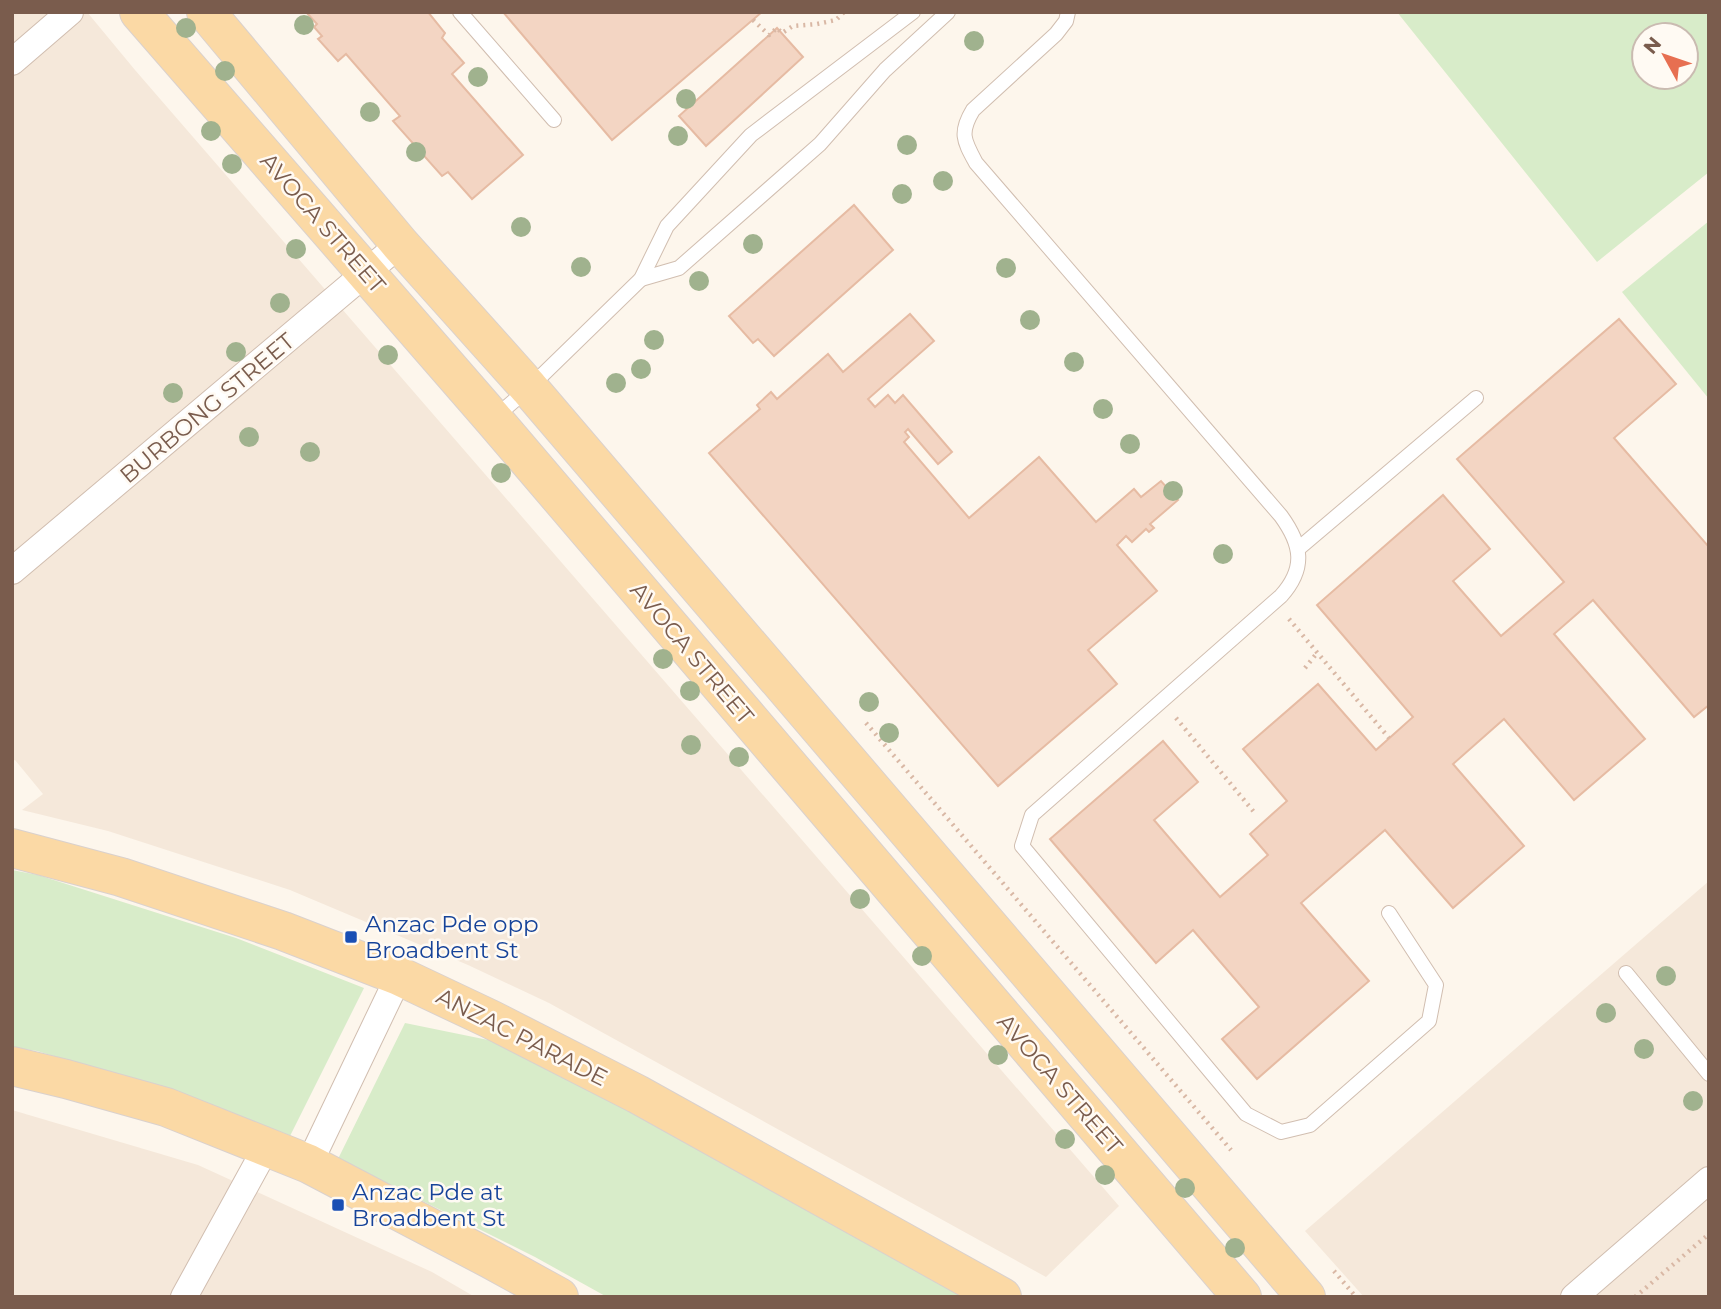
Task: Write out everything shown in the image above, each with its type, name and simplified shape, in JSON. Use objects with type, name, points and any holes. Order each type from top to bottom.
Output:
[{"type":"main road","name":"AVOCA STREET","points":[[139,12],[493,419],[1242,1297]]},
{"type":"main road","name":"AVOCA STREET","points":[[206,12],[400,244],[529,388],[1306,1297]]},
{"type":"main road","name":"ANZAC PARADE","points":[[12,848],[121,877],[283,931],[399,976],[637,1094],[1002,1297]]},
{"type":"main road","points":[[942,945],[978,914]]},
{"type":"main road","points":[[12,1066],[166,1107],[267,1146],[309,1164],[559,1297]]},
{"type":"street","points":[[12,62],[70,12]]},
{"type":"street","name":"BURBONG STREET","points":[[12,571],[400,244]]},
{"type":"street","points":[[309,1164],[399,976]]},
{"type":"street","points":[[184,1297],[267,1146]]},
{"type":"street","points":[[1574,1297],[1709,1180]]},
{"type":"lane","points":[[460,12],[554,120]]},
{"type":"lane","points":[[493,419],[529,388],[641,279],[667,226],[751,135],[913,12]]},
{"type":"lane","points":[[641,279],[679,268],[820,144],[885,70],[948,12]]},
{"type":"lane","points":[[1068,12],[1066,21],[1056,34],[973,110],[963,133],[965,144],[976,163],[1281,516],[1294,538],[1299,560],[1290,587],[1275,602],[1032,815],[1022,846],[1246,1114],[1281,1132],[1310,1125],[1429,1021],[1436,985],[1389,913]]},
{"type":"lane","points":[[1298,549],[1476,398]]},
{"type":"lane","points":[[1626,973],[1709,1074]]},
{"type":"path","points":[[753,20],[769,35],[777,28],[782,33],[793,26],[836,20],[844,12]]},
{"type":"path","points":[[1275,602],[1389,738]]},
{"type":"path","points":[[1305,668],[1317,653]]},
{"type":"path","points":[[1162,701],[1254,812]]},
{"type":"path","points":[[1635,1297],[1709,1234]]},
{"type":"shaded area","points":[[12,12],[87,12],[1119,1206],[1046,1277],[549,1003],[468,965],[290,890],[108,831],[22,810],[43,794],[15,760],[12,761]]},
{"type":"shaded area","points":[[1709,881],[1709,1297],[1364,1297],[1305,1231]]},
{"type":"shaded area","points":[[12,1110],[198,1165],[432,1272],[475,1297],[12,1297]]},
{"type":"green space","points":[[1397,12],[1709,12],[1709,172],[1597,262]]},
{"type":"green space","points":[[1709,221],[1709,399],[1622,292]]},
{"type":"green space","points":[[12,870],[38,875],[236,938],[364,988],[289,1138],[190,1097],[37,1051],[12,1047]]},
{"type":"green space","points":[[405,1023],[498,1042],[963,1297],[607,1297],[535,1257],[338,1159]]},
{"type":"building","points":[[306,12],[428,12],[445,33],[442,38],[464,63],[452,74],[523,155],[472,199],[448,172],[442,176],[393,121],[400,116],[346,54],[338,61],[318,39],[322,36],[314,27],[317,24]]},
{"type":"building","points":[[503,12],[762,12],[612,140]]},
{"type":"building","points":[[777,28],[803,57],[706,146],[679,116]]},
{"type":"building","points":[[854,205],[893,250],[774,356],[758,339],[753,343],[729,316]]},
{"type":"building","points":[[910,314],[934,341],[868,399],[875,407],[888,395],[895,403],[903,395],[952,452],[938,464],[908,429],[905,432],[909,437],[904,442],[969,518],[1039,457],[1096,522],[1134,489],[1141,497],[1161,481],[1178,500],[1150,524],[1154,528],[1149,532],[1146,529],[1132,542],[1126,536],[1117,545],[1157,591],[1088,650],[1117,684],[998,786],[709,453],[760,409],[757,405],[771,392],[777,399],[828,354],[843,372]]},
{"type":"building","points":[[1619,319],[1676,384],[1614,438],[1709,547],[1709,705],[1694,717],[1593,600],[1554,634],[1645,739],[1574,800],[1504,719],[1453,764],[1524,846],[1453,908],[1385,830],[1301,903],[1369,981],[1257,1079],[1222,1039],[1259,1007],[1193,930],[1156,963],[1050,839],[1163,741],[1198,782],[1154,820],[1220,897],[1268,855],[1250,834],[1287,801],[1243,749],[1318,684],[1376,750],[1413,717],[1317,605],[1443,495],[1490,549],[1453,581],[1501,636],[1564,582],[1457,459]]},
{"type":"place","name":"Anzac Pde opp Broadbent St","points":[[351,937]]},
{"type":"place","name":"Anzac Pde at Broadbent St","points":[[338,1205]]}]
